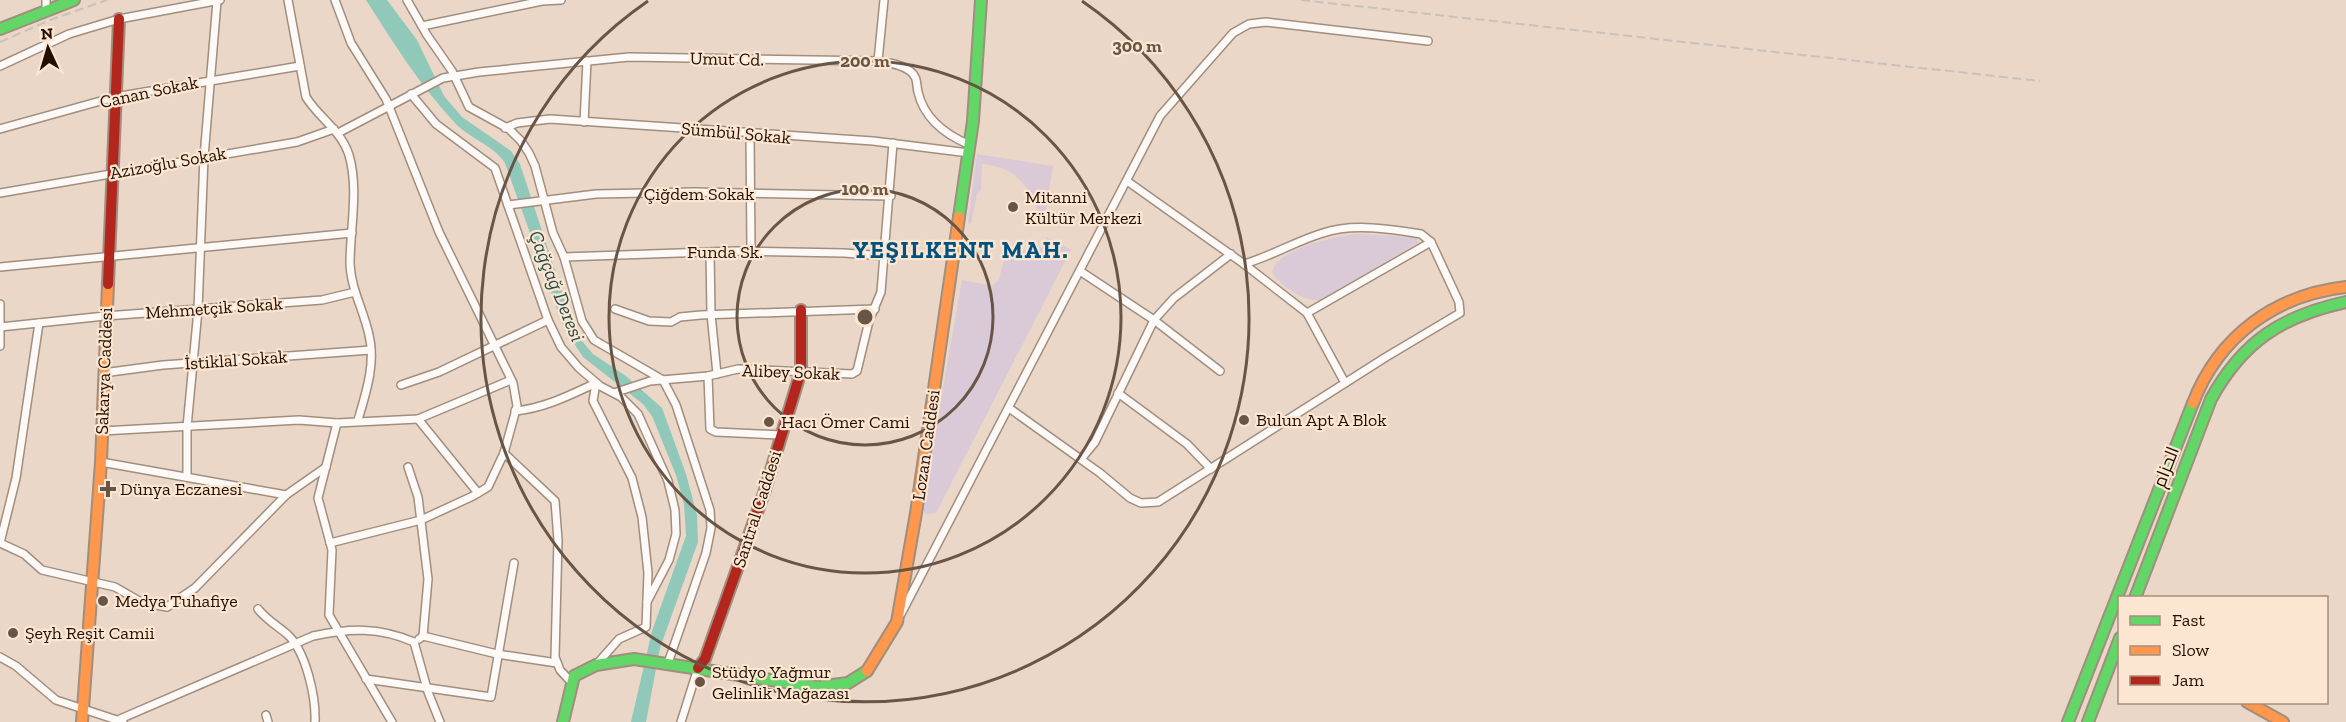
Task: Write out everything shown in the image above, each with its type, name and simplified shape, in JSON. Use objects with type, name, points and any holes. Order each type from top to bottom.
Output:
[{"type":"main road","points":[[0,29],[46,5],[74,0]]},
{"type":"main road","name":"Lozan Caddesi","points":[[596,665],[634,659],[817,687],[848,683],[870,669],[897,622],[916,513],[969,149],[981,0]]},
{"type":"main road","name":"Sakarya Caddesi","points":[[82,722],[90,582],[101,462],[105,316],[114,172],[119,19]]},
{"type":"main road","name":"الحزام","points":[[2068,722],[2192,401],[2208,368],[2239,332],[2268,311],[2303,296],[2346,287]]},
{"type":"main road","name":"الحزام","points":[[2135,596],[2211,399],[2225,372],[2246,347],[2286,319],[2324,306],[2346,302]]},
{"type":"main road","name":"Santral Caddesi","points":[[698,668],[705,659],[745,552],[801,371],[801,310]]},
{"type":"main road","points":[[2088,722],[2118,643]]},
{"type":"main road","points":[[563,722],[574,676],[596,665]]},
{"type":"main road","points":[[2251,704],[2283,722]]},
{"type":"street","points":[[0,66],[69,34],[119,19],[219,0],[204,156],[198,310],[187,427],[187,477]]},
{"type":"street","points":[[288,0],[306,97],[314,109],[336,131],[350,156],[352,232],[350,266],[355,292],[370,336],[368,388],[358,420]]},
{"type":"street","points":[[330,543],[421,520],[488,487],[504,453],[517,406],[511,380],[439,232],[389,105],[351,43],[335,0]]},
{"type":"street","points":[[407,0],[454,77],[469,107],[505,128],[521,141],[529,153],[536,166],[541,200],[564,257],[582,321],[594,340],[663,380],[676,405],[710,510],[711,528],[706,553],[664,662]]},
{"type":"street","points":[[422,26],[542,1],[561,0]]},
{"type":"street","points":[[878,62],[884,0]]},
{"type":"street","points":[[897,622],[1160,116],[1233,33],[1249,24],[1266,22],[1428,41]]},
{"type":"street","name":"Umut Cd.","points":[[443,78],[629,57],[895,63],[909,69],[916,77],[918,93],[936,125],[969,149]]},
{"type":"street","points":[[584,122],[586,61]]},
{"type":"street","name":"Canan Sokak","points":[[0,129],[115,97],[300,66]]},
{"type":"street","name":"Azizoğlu Sokak","points":[[0,193],[204,156],[297,142],[336,131],[443,78]]},
{"type":"street","points":[[411,94],[436,124],[495,168],[511,204],[548,320],[561,347],[596,383],[614,393],[638,414],[668,481],[675,510],[676,534],[669,560],[647,602]]},
{"type":"street","name":"Sümbül Sokak","points":[[505,128],[517,123],[550,120],[969,149]]},
{"type":"street","points":[[750,134],[751,251]]},
{"type":"street","name":"Alibey Sokak","points":[[614,393],[650,381],[708,376],[738,369],[852,374],[857,371],[881,292],[891,196],[893,143]]},
{"type":"street","points":[[1127,180],[1232,254],[1307,313],[1345,383]]},
{"type":"street","name":"Çiğdem Sokak","points":[[511,204],[596,194],[750,193],[891,196]]},
{"type":"street","points":[[1009,408],[1081,459],[1130,498],[1149,504],[1158,502],[1460,313],[1459,302],[1431,242],[1421,234],[1341,229],[1323,232],[1265,258],[1244,264]]},
{"type":"street","points":[[0,267],[352,232]]},
{"type":"street","points":[[1307,313],[1431,242]]},
{"type":"street","name":"Funda Sk.","points":[[564,257],[751,251],[885,256]]},
{"type":"street","points":[[710,252],[711,314],[717,374]]},
{"type":"street","points":[[1081,459],[1095,442],[1154,320],[1174,298],[1232,254]]},
{"type":"street","points":[[1080,271],[1154,320],[1220,371]]},
{"type":"street","name":"Mehmetçik Sokak","points":[[1,327],[105,316],[322,300],[355,292]]},
{"type":"street","points":[[0,304],[0,345]]},
{"type":"street","points":[[615,309],[649,321],[671,322],[680,317],[711,314],[875,309]]},
{"type":"street","points":[[401,385],[439,372],[548,320]]},
{"type":"street","points":[[39,324],[16,478],[0,543],[24,554],[42,570],[115,588],[141,602],[167,607],[175,604],[195,588],[286,495],[326,467]]},
{"type":"street","name":"İstiklal Sokak","points":[[103,373],[193,363],[370,350]]},
{"type":"street","points":[[708,376],[710,429],[716,432],[781,435]]},
{"type":"street","points":[[102,431],[299,420],[337,423],[358,420],[418,419],[511,380]]},
{"type":"street","points":[[515,411],[532,409],[562,399],[596,383]]},
{"type":"street","points":[[596,383],[592,401],[632,478],[642,517],[648,573],[646,627],[619,639],[596,665]]},
{"type":"street","points":[[1118,393],[1187,444],[1211,469]]},
{"type":"street","points":[[418,419],[478,493]]},
{"type":"street","points":[[337,423],[318,498],[330,543],[329,615],[392,722]]},
{"type":"street","points":[[504,453],[555,501],[558,540],[555,657],[572,683]]},
{"type":"street","points":[[101,462],[286,495]]},
{"type":"street","points":[[408,467],[418,497],[428,579],[423,636]]},
{"type":"street","points":[[366,680],[491,697],[514,563]]},
{"type":"street","points":[[258,609],[267,620],[288,635],[294,644],[308,674],[315,709],[315,722]]},
{"type":"street","points":[[0,657],[23,672],[56,700],[122,721],[294,644],[338,631],[390,631],[414,642],[440,722]]},
{"type":"street","points":[[414,642],[423,636],[497,654],[557,663]]},
{"type":"street","points":[[681,722],[698,668]]},
{"type":"shaded area","points":[[977,154],[1053,166],[1044,222],[1041,221],[1021,181],[1005,170],[982,164],[981,190],[977,194],[971,224],[968,223]]},
{"type":"shaded area","points":[[1359,234],[1415,237],[1419,242],[1320,300],[1300,296],[1293,292],[1272,272],[1284,256],[1296,250],[1323,240]]},
{"type":"shaded area","points":[[1047,237],[1071,250],[936,513],[926,514],[922,509],[962,280],[992,286],[999,279],[1007,248],[1038,253]]},
{"type":"water","name":"Çağçağ Deresi","points":[[366,0],[387,0],[417,40],[444,96],[462,117],[511,151],[520,164],[576,334],[593,354],[626,376],[662,408],[686,474],[697,515],[698,542],[660,648],[646,722],[631,722],[652,631],[686,536],[684,504],[676,475],[652,416],[643,404],[583,357],[564,328],[505,163],[494,151],[461,129],[442,109],[407,63]]},
{"type":"railway","points":[[0,42],[50,20],[107,0]]},
{"type":"railway","points":[[1301,0],[2040,81]]},
{"type":"traffic: fast","points":[[0,29],[74,0]]},
{"type":"traffic: fast","points":[[959,217],[973,121],[981,0]]},
{"type":"traffic: fast","points":[[2136,596],[2211,399],[2223,379],[2237,361],[2266,334],[2302,315],[2346,302]]},
{"type":"traffic: fast","points":[[2068,722],[2193,403]]},
{"type":"traffic: fast","points":[[2088,722],[2118,643]]},
{"type":"traffic: fast","points":[[563,722],[574,676],[596,665],[634,659],[817,687],[848,683],[867,671]]},
{"type":"traffic: slow","points":[[867,671],[897,622],[916,513],[959,217]]},
{"type":"traffic: slow","points":[[82,722],[101,462],[108,284]]},
{"type":"traffic: slow","points":[[2193,403],[2204,379],[2218,358],[2234,339],[2253,323],[2296,299],[2346,287]]},
{"type":"traffic: slow","points":[[2251,704],[2283,722]]},
{"type":"traffic: jam","points":[[108,284],[119,19]]},
{"type":"traffic: jam","points":[[698,668],[705,659],[764,493],[801,371],[801,310]]},
{"type":"place","name":"Mitanni Kültür Merkezi","points":[[1013,207]]},
{"type":"place","name":"Bulun Apt A Blok","points":[[1244,420]]},
{"type":"place","name":"Hacı Ömer Cami","points":[[769,422]]},
{"type":"place","name":"Dünya Eczanesi","points":[[108,489]]},
{"type":"place","name":"Medya Tuhafiye","points":[[103,601]]},
{"type":"place","name":"Şeyh Reşit Camii","points":[[13,633]]},
{"type":"place","name":"Stüdyo Yağmur Gelinlik Mağazası","points":[[700,682]]},
{"type":"district","name":"YEŞILKENT MAH.","points":[[961,249]]}]
